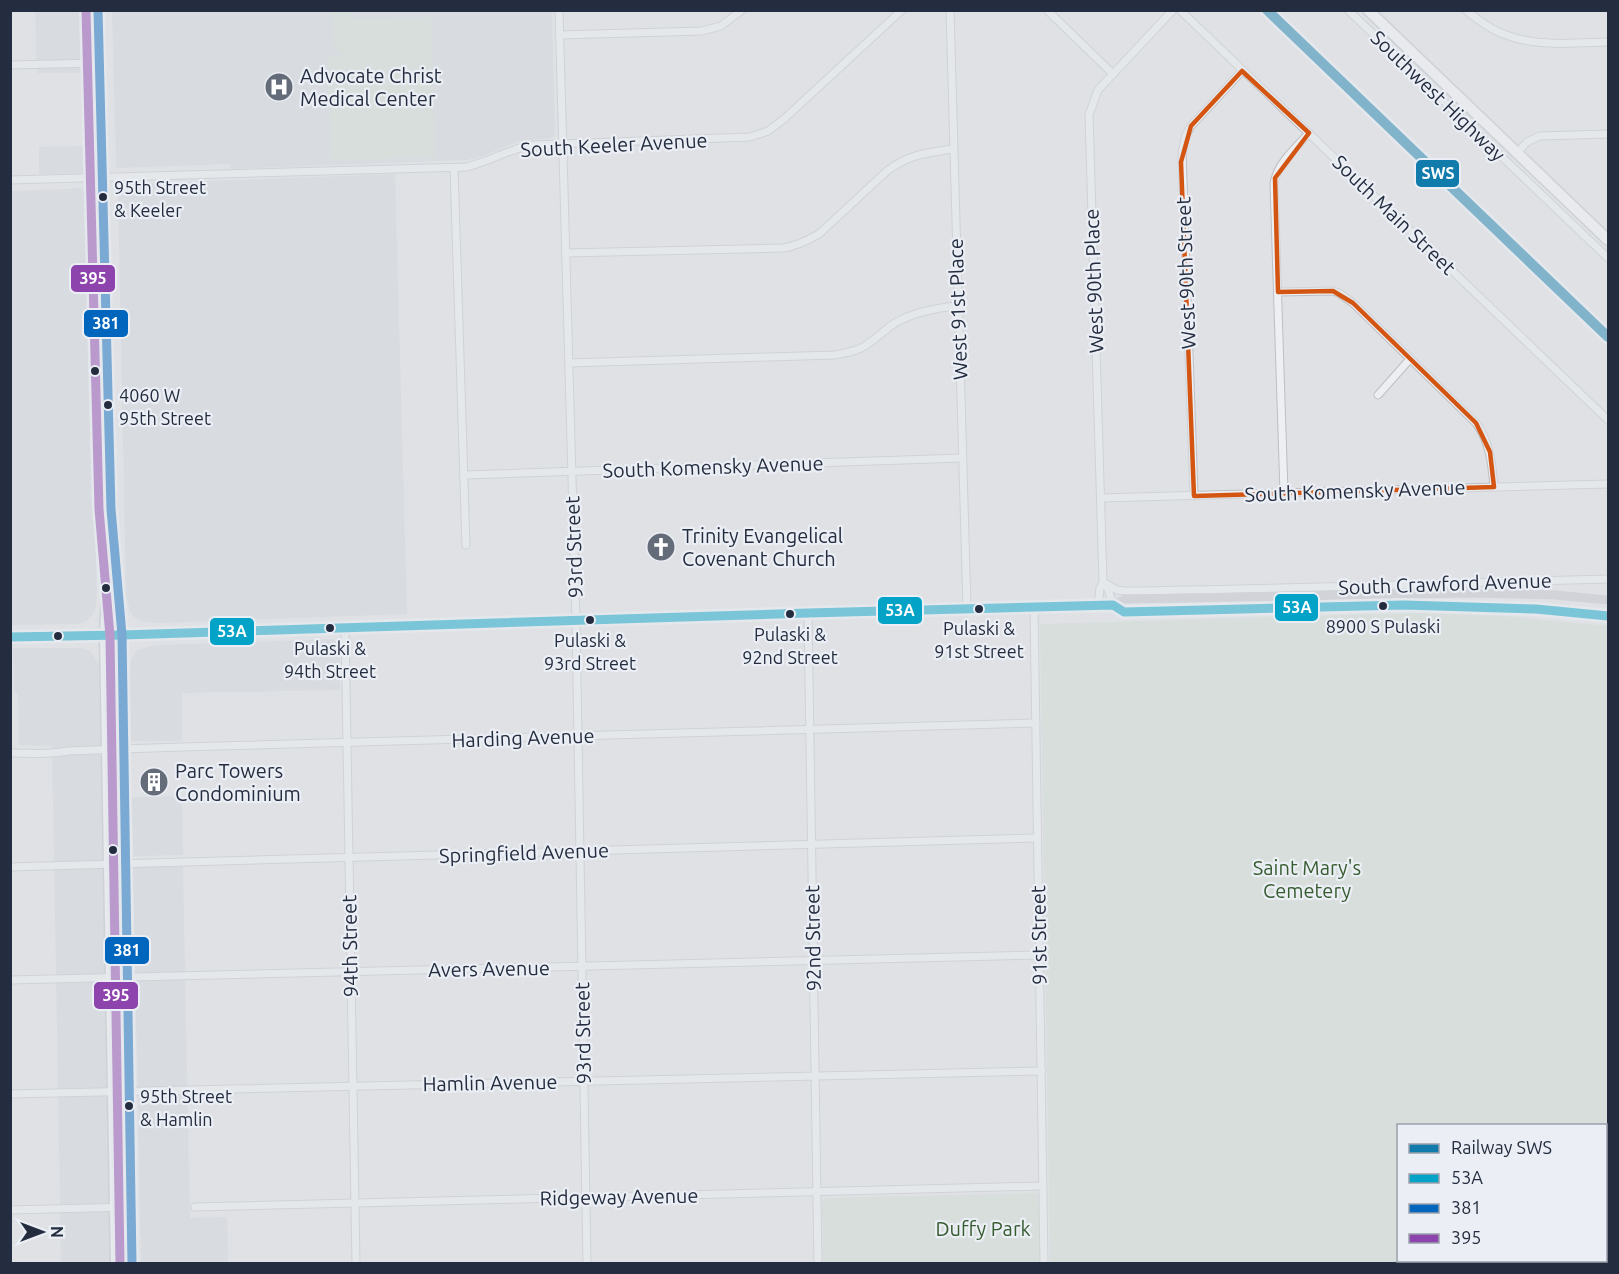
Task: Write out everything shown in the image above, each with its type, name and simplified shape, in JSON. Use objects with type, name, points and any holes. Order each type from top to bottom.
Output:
[{"type":"main road","points":[[98,10],[111,509],[122,635],[132,1263]]},
{"type":"main road","name":"Southwest Highway","points":[[1368,10],[1608,240]]},
{"type":"main road","points":[[111,509],[105,635],[116,1263]]},
{"type":"main road","points":[[10,637],[1113,605],[1126,599],[1445,593],[1528,594],[1608,600]]},
{"type":"main road","points":[[1113,605],[1124,612],[1404,605],[1536,609],[1608,616]]},
{"type":"street","name":"93rd Street","points":[[559,10],[576,621],[587,1263]]},
{"type":"street","points":[[560,35],[702,31],[721,26],[742,10]]},
{"type":"street","name":"South Keeler Avenue","points":[[10,180],[454,168],[475,165],[525,146],[740,138],[768,131],[784,119],[902,10]]},
{"type":"street","name":"West 91st Place","points":[[950,10],[966,608]]},
{"type":"street","points":[[1047,10],[1113,74]]},
{"type":"street","name":"West 90th Place","points":[[1098,605],[1103,582],[1089,115],[1098,90],[1173,10]]},
{"type":"street","name":"South Main Street","points":[[1180,10],[1608,420]]},
{"type":"street","name":"Southwest Highway","points":[[1348,10],[1608,258]]},
{"type":"street","points":[[1466,10],[1505,35],[1531,41],[1608,42]]},
{"type":"street","points":[[10,65],[99,63]]},
{"type":"street","name":"West 90th Street","points":[[1194,496],[1182,152],[1191,126],[1242,71]]},
{"type":"street","points":[[1284,493],[1275,178],[1282,163],[1309,134]]},
{"type":"street","points":[[1517,153],[1527,142],[1540,136],[1608,134]]},
{"type":"street","points":[[566,253],[793,246],[819,234],[899,162],[917,155],[953,149]]},
{"type":"street","points":[[454,168],[466,545]]},
{"type":"street","points":[[1527,181],[1536,171]]},
{"type":"street","points":[[1278,292],[1326,290],[1339,293],[1353,303],[1468,414],[1481,431],[1490,452],[1494,487]]},
{"type":"street","points":[[569,363],[834,355],[852,352],[868,345],[911,315],[957,306]]},
{"type":"street","points":[[1378,395],[1410,358]]},
{"type":"street","name":"South Komensky Avenue","points":[[464,475],[962,458]]},
{"type":"street","name":"South Komensky Avenue","points":[[1101,498],[1608,484]]},
{"type":"street","name":"South Crawford Avenue","points":[[1103,582],[1117,590],[1126,591],[1608,579]]},
{"type":"street","name":"West 90th Place","points":[[1103,582],[1113,605]]},
{"type":"street","name":"91st Street","points":[[1034,607],[1044,1263]]},
{"type":"street","name":"92nd Street","points":[[808,613],[818,1263]]},
{"type":"street","name":"94th Street","points":[[345,628],[356,1263]]},
{"type":"street","name":"Harding Avenue","points":[[10,753],[52,754],[68,751],[124,749],[1036,723]]},
{"type":"street","name":"Springfield Avenue","points":[[10,867],[1037,838]]},
{"type":"street","name":"Avers Avenue","points":[[10,980],[1040,955]]},
{"type":"street","name":"Hamlin Avenue","points":[[10,1094],[1042,1071]]},
{"type":"street","name":"Ridgeway Avenue","points":[[195,1207],[1043,1186]]},
{"type":"street","points":[[10,1210],[131,1207]]},
{"type":"highlighted area","points":[[1242,71],[1309,133],[1275,178],[1278,292],[1333,291],[1353,303],[1476,423],[1490,452],[1494,487],[1194,496],[1181,162],[1191,126]]},
{"type":"shaded area","points":[[35,11],[82,11],[84,73],[37,73]]},
{"type":"shaded area","points":[[112,11],[552,11],[555,134],[552,138],[519,141],[467,160],[231,169],[230,164],[116,168]]},
{"type":"shaded area","points":[[85,146],[85,173],[39,174],[39,147]]},
{"type":"shaded area","points":[[395,174],[407,614],[157,623],[140,621],[130,612],[126,593],[118,192],[127,184]]},
{"type":"shaded area","points":[[87,188],[97,601],[93,614],[85,622],[78,624],[11,625],[11,191]]},
{"type":"shaded area","points":[[331,639],[340,645],[340,690],[182,693],[182,741],[131,741],[130,671],[131,660],[136,651],[156,645]]},
{"type":"shaded area","points":[[13,648],[82,648],[90,651],[99,664],[111,1263],[61,1263],[52,746],[19,745],[18,694],[14,693]]},
{"type":"shaded area","points":[[182,796],[183,855],[133,856],[132,797]]},
{"type":"shaded area","points":[[133,867],[183,867],[190,1218],[227,1217],[228,1263],[141,1263]]},
{"type":"green space","points":[[332,11],[352,11],[353,19],[431,17],[435,158],[330,160],[328,57],[344,57],[334,46]]},
{"type":"green space","name":"Saint Mary's Cemetery","points":[[1416,613],[1503,616],[1608,626],[1608,1263],[1050,1263],[1040,624]]},
{"type":"green space","name":"Duffy Park","points":[[1036,1193],[1039,1198],[1040,1263],[823,1263],[822,1202],[825,1198]]},
{"type":"rail line","name":"SWS","points":[[1267,10],[1608,337]]},
{"type":"transit line","name":"395","points":[[86,10],[99,509],[110,636],[120,1264]]},
{"type":"transit line","name":"381","points":[[98,10],[111,509],[122,635],[132,1264]]},
{"type":"transit line","name":"53A","points":[[10,637],[1113,605],[1124,612],[1404,605],[1536,609],[1608,616]]},
{"type":"place","name":"Advocate Christ Medical Center","points":[[279,87]]},
{"type":"place","name":"95th Street & Keeler","points":[[103,197]]},
{"type":"place","name":"4060 W 95th Street","points":[[108,405]]},
{"type":"place","name":"Trinity Evangelical Covenant Church","points":[[661,547]]},
{"type":"place","name":"8900 S Pulaski","points":[[1383,606]]},
{"type":"place","name":"Pulaski & 91st Street","points":[[979,609]]},
{"type":"place","name":"Pulaski & 92nd Street","points":[[790,614]]},
{"type":"place","name":"Pulaski & 93rd Street","points":[[590,620]]},
{"type":"place","name":"Pulaski & 94th Street","points":[[330,628]]},
{"type":"place","name":"Parc Towers Condominium","points":[[154,782]]},
{"type":"place","name":"95th Street & Hamlin","points":[[129,1106]]}]
